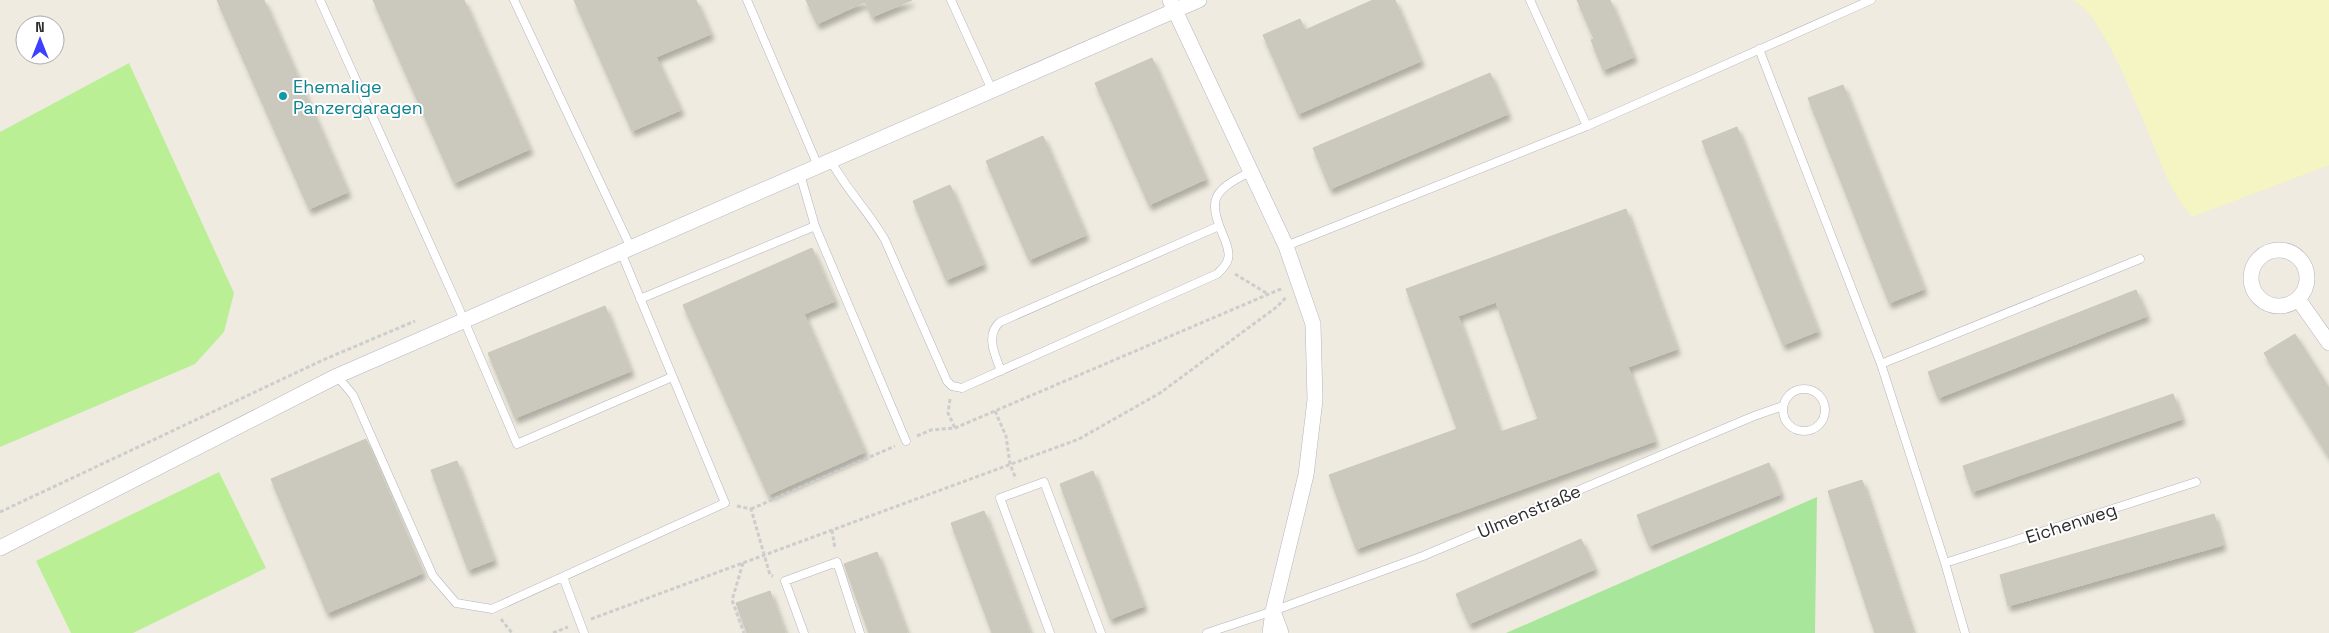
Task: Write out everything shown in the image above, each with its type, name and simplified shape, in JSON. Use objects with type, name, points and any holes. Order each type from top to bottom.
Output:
[{"type":"street","points":[[0,548],[336,376],[992,90],[1172,6],[1199,0]]},
{"type":"street","points":[[1172,6],[1286,246],[1312,324],[1315,400],[1306,475],[1273,611],[1270,633]]},
{"type":"street","points":[[2298,299],[2329,343]]},
{"type":"street","points":[[1273,611],[1281,633]]},
{"type":"lane","points":[[320,0],[517,444],[672,377]]},
{"type":"lane","points":[[336,376],[353,395],[433,576],[456,603],[492,609],[725,503],[640,299],[626,250],[514,0]]},
{"type":"lane","points":[[747,0],[824,164],[844,184],[873,219],[885,240],[947,382],[952,386],[962,388],[1217,274],[1224,267],[1228,259],[1228,250],[1214,215],[1214,205],[1217,196],[1229,182],[1250,172]]},
{"type":"lane","points":[[951,0],[992,90]]},
{"type":"lane","points":[[1530,0],[1587,126]]},
{"type":"lane","points":[[1286,246],[1587,126],[1871,0]]},
{"type":"lane","points":[[1759,50],[1881,364],[1945,563],[1965,633]]},
{"type":"lane","points":[[800,174],[815,226],[906,441]]},
{"type":"lane","points":[[640,299],[815,226]]},
{"type":"lane","points":[[1001,371],[992,338],[994,327],[1000,322],[1219,226]]},
{"type":"lane","points":[[1881,364],[2140,259]]},
{"type":"lane","points":[[1810,390],[1816,393],[1823,401],[1824,417],[1821,424],[1811,430],[1798,431],[1786,422],[1783,406],[1788,395],[1794,391],[1810,390]]},
{"type":"lane","name":"Ulmenstraße","points":[[1207,633],[1423,556],[1754,416],[1783,406]]},
{"type":"lane","points":[[1050,633],[1000,498],[1044,482],[1101,633]]},
{"type":"lane","name":"Eichenweg","points":[[1945,563],[2196,482]]},
{"type":"lane","points":[[804,633],[785,582],[837,562],[860,633]]},
{"type":"lane","points":[[563,577],[584,633]]},
{"type":"path","points":[[1224,267],[1269,294]]},
{"type":"path","points":[[725,503],[751,509],[932,430],[955,428],[1298,282]]},
{"type":"path","points":[[553,633],[1080,438],[1160,393],[1278,306],[1298,282]]},
{"type":"path","points":[[952,386],[948,413],[955,428]]},
{"type":"path","points":[[995,411],[1006,436],[1010,464],[1020,491]]},
{"type":"path","points":[[751,509],[770,575],[785,582]]},
{"type":"path","points":[[832,530],[837,562]]},
{"type":"path","points":[[743,563],[732,600],[744,633]]},
{"type":"green space","points":[[129,63],[234,293],[224,332],[195,364],[0,447],[0,132]]},
{"type":"green space","points":[[219,472],[266,568],[133,633],[71,633],[36,561]]},
{"type":"green space","points":[[1817,497],[1815,633],[1506,633]]},
{"type":"sand","points":[[2072,0],[2329,0],[2329,165],[2192,217],[2171,186],[2114,54],[2099,28],[2085,10]]},
{"type":"building","name":"Ehemalige Panzergaragen","points":[[217,0],[264,0],[348,192],[309,209]]},
{"type":"building","points":[[373,0],[464,0],[530,149],[454,183]]},
{"type":"building","points":[[574,0],[696,0],[711,34],[656,57],[681,110],[632,131]]},
{"type":"building","points":[[806,0],[912,0],[872,17],[865,2],[817,24]]},
{"type":"building","points":[[1373,0],[1395,0],[1421,61],[1298,114],[1263,35],[1300,19],[1305,30]]},
{"type":"building","points":[[1577,0],[1610,0],[1634,57],[1603,70],[1591,40],[1594,39]]},
{"type":"building","points":[[1152,58],[1206,179],[1149,205],[1095,83]]},
{"type":"building","points":[[1490,73],[1508,114],[1330,189],[1313,148]]},
{"type":"building","points":[[1843,85],[1924,289],[1889,303],[1808,98]]},
{"type":"building","points":[[1737,127],[1818,331],[1783,345],[1702,141]]},
{"type":"building","points":[[1043,136],[1086,235],[1029,260],[986,161]]},
{"type":"building","points":[[950,185],[984,264],[946,280],[913,201]]},
{"type":"building","points":[[1626,209],[1677,349],[1628,367],[1655,441],[1356,549],[1329,475],[1457,429],[1406,289]],"holes":[[[1496,302],[1538,419],[1500,432],[1458,316]]]},
{"type":"building","points":[[812,248],[835,301],[804,314],[865,452],[768,495],[683,305]]},
{"type":"building","points":[[2136,290],[2147,316],[1938,398],[1928,372]]},
{"type":"building","points":[[605,306],[631,371],[515,418],[488,353]]},
{"type":"building","points":[[2295,334],[2329,388],[2329,457],[2264,353]]},
{"type":"building","points":[[2173,394],[2182,419],[1972,492],[1963,466]]},
{"type":"building","points":[[366,439],[423,573],[327,613],[271,479]]},
{"type":"building","points":[[457,461],[494,560],[468,570],[431,470]]},
{"type":"building","points":[[1769,463],[1781,494],[1649,546],[1637,515]]},
{"type":"building","points":[[1093,471],[1144,606],[1110,619],[1060,484]]},
{"type":"building","points":[[1862,480],[1913,633],[1875,633],[1828,491]]},
{"type":"building","points":[[984,511],[1030,633],[992,633],[951,523]]},
{"type":"building","points":[[2214,514],[2223,545],[2008,606],[2000,575]]},
{"type":"building","points":[[1581,539],[1595,569],[1469,624],[1456,594]]},
{"type":"building","points":[[877,552],[907,633],[869,633],[844,564]]},
{"type":"building","points":[[770,591],[785,633],[747,633],[736,603]]},
{"type":"place","name":"Ehemalige Panzergaragen","points":[[283,96]]}]
